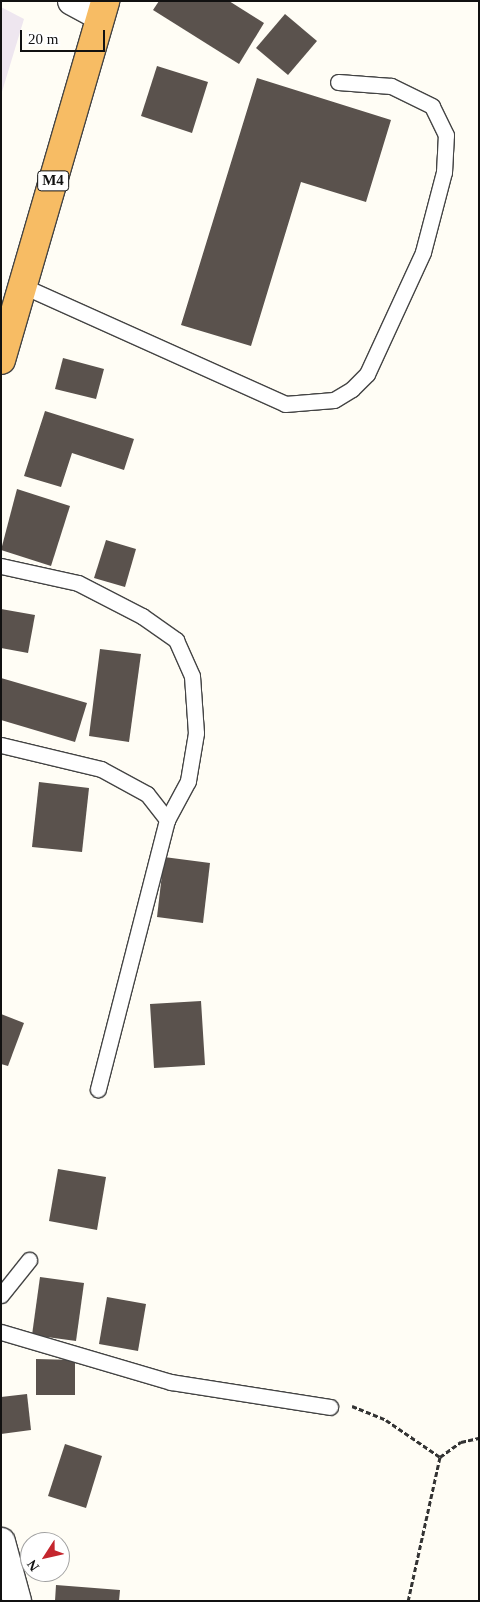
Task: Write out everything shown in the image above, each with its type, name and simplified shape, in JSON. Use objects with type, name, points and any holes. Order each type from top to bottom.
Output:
[{"type":"highway","name":"M4","points":[[1,360],[24,286],[102,9]]},
{"type":"street","points":[[72,1],[102,9]]},
{"type":"street","points":[[1,1542],[17,1601]]},
{"type":"lane","points":[[24,286],[285,404],[334,400],[352,389],[367,374],[423,252],[444,172],[446,135],[432,106],[391,86],[338,82]]},
{"type":"lane","points":[[1,566],[78,583],[142,616],[176,640],[192,676],[196,733],[188,781],[167,820],[98,1089]]},
{"type":"lane","points":[[1,745],[101,769],[147,794],[167,820]]},
{"type":"lane","points":[[1,1295],[29,1260]]},
{"type":"lane","points":[[1,1332],[171,1382],[330,1406]]},
{"type":"path","points":[[330,1406],[353,1406],[386,1420],[440,1458]]},
{"type":"path","points":[[408,1601],[440,1458],[461,1442],[479,1438]]},
{"type":"shaded area","points":[[1,7],[24,19],[1,95]]},
{"type":"building","points":[[159,1],[229,1],[264,23],[239,64],[153,10]]},
{"type":"building","points":[[285,14],[317,41],[288,75],[256,48]]},
{"type":"building","points":[[157,66],[208,82],[192,133],[141,116]]},
{"type":"building","points":[[257,78],[391,120],[366,202],[301,182],[251,346],[181,325]]},
{"type":"building","points":[[63,358],[104,369],[96,399],[55,389]]},
{"type":"building","points":[[45,411],[134,439],[124,470],[72,453],[61,487],[24,476]]},
{"type":"building","points":[[17,489],[70,506],[51,566],[1,550]]},
{"type":"building","points":[[106,540],[136,549],[125,587],[94,578]]},
{"type":"building","points":[[1,609],[35,615],[28,653],[1,648]]},
{"type":"building","points":[[100,649],[141,654],[129,742],[89,736]]},
{"type":"building","points":[[1,678],[87,703],[75,742],[1,720]]},
{"type":"building","points":[[39,782],[89,788],[82,852],[32,847]]},
{"type":"building","points":[[164,857],[210,863],[203,923],[157,917]]},
{"type":"building","points":[[201,1001],[205,1065],[154,1068],[150,1004]]},
{"type":"building","points":[[1,1014],[24,1023],[8,1066],[1,1064]]},
{"type":"building","points":[[58,1169],[106,1177],[97,1230],[49,1221]]},
{"type":"building","points":[[40,1277],[84,1283],[76,1341],[32,1335]]},
{"type":"building","points":[[107,1297],[146,1304],[138,1351],[99,1344]]},
{"type":"building","points":[[36,1359],[75,1360],[75,1395],[36,1395]]},
{"type":"building","points":[[27,1394],[31,1430],[1,1434],[1,1397]]},
{"type":"building","points":[[65,1444],[102,1456],[86,1508],[48,1496]]},
{"type":"building","points":[[56,1585],[120,1590],[119,1601],[55,1601]]}]
